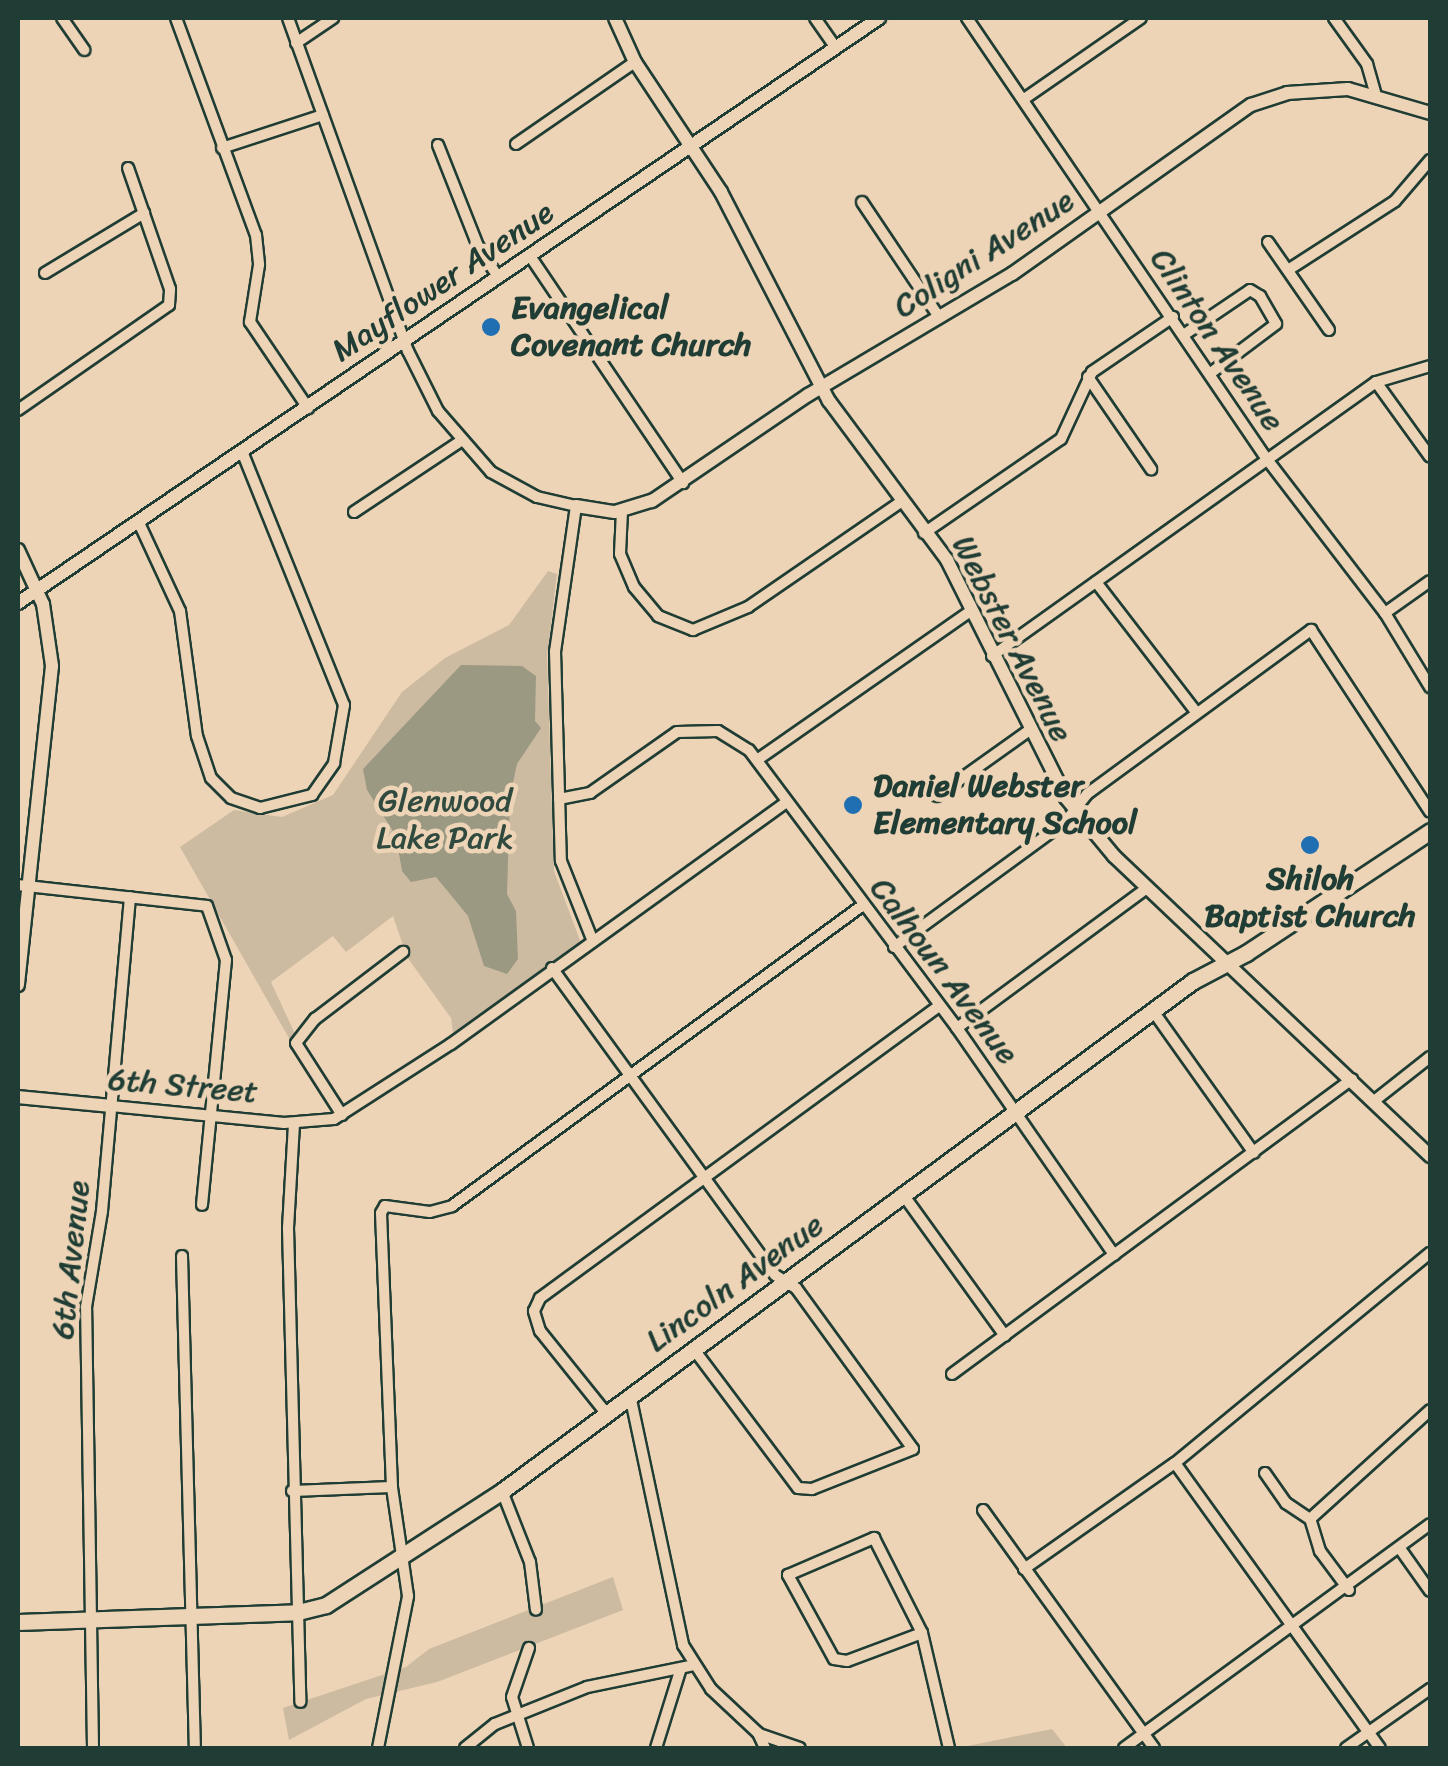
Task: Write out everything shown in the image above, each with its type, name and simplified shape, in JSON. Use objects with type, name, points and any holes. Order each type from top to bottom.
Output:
[{"type":"main road","name":"Lincoln Avenue","points":[[18,1622],[298,1612],[326,1605],[402,1551],[502,1490],[1212,968],[1230,963],[1430,831]]},
{"type":"street","points":[[62,18],[84,50]]},
{"type":"street","points":[[176,18],[259,254],[250,322],[308,408]]},
{"type":"street","points":[[288,18],[405,342],[438,412],[461,441],[504,481],[576,506],[622,511],[620,554],[634,587],[658,616],[694,630],[738,614],[902,502]]},
{"type":"street","points":[[296,43],[332,18]]},
{"type":"street","name":"Webster Avenue","points":[[615,18],[635,62],[693,145],[821,388],[947,560],[1028,730],[1074,808],[1147,888],[1430,1156]]},
{"type":"street","points":[[815,18],[834,47]]},
{"type":"street","name":"Mayflower Avenue","points":[[18,603],[140,525],[879,18]]},
{"type":"street","name":"Clinton Avenue","points":[[967,18],[1212,372],[1266,458],[1385,612],[1430,687]]},
{"type":"street","points":[[1024,99],[1142,18]]},
{"type":"street","points":[[1334,18],[1367,64],[1375,92]]},
{"type":"street","points":[[516,144],[635,62]]},
{"type":"street","name":"Coligni Avenue","points":[[622,511],[683,483],[821,388],[940,317],[1100,212],[1251,105],[1287,93],[1375,92],[1430,113]]},
{"type":"street","points":[[222,148],[323,115]]},
{"type":"street","points":[[438,144],[474,237],[499,278]]},
{"type":"street","points":[[1288,270],[1395,201],[1430,160]]},
{"type":"street","points":[[18,410],[163,311],[170,289],[128,168]]},
{"type":"street","points":[[862,202],[940,317]]},
{"type":"street","points":[[45,273],[144,212]]},
{"type":"street","points":[[1268,242],[1329,330]]},
{"type":"street","points":[[530,256],[683,483]]},
{"type":"street","points":[[1186,334],[1250,290],[1260,296],[1276,324],[1212,372]]},
{"type":"street","points":[[924,533],[1062,439],[1088,377],[1173,317]]},
{"type":"street","points":[[992,656],[1376,382],[1430,366]]},
{"type":"street","points":[[1088,377],[1150,469]]},
{"type":"street","points":[[1376,382],[1430,458]]},
{"type":"street","points":[[354,512],[461,441]]},
{"type":"street","points":[[140,525],[174,588],[202,758],[223,792],[260,808],[312,795],[334,763],[346,715],[243,454]]},
{"type":"street","points":[[576,506],[554,651],[558,799],[563,876],[592,939]]},
{"type":"street","points":[[18,550],[39,593],[52,666],[23,886],[18,986]]},
{"type":"street","points":[[1385,612],[1430,581]]},
{"type":"street","points":[[1096,582],[1197,712]]},
{"type":"street","points":[[757,760],[972,610]]},
{"type":"street","points":[[894,947],[1197,712],[1310,630],[1430,812]]},
{"type":"street","name":"Calhoun Avenue","points":[[558,799],[590,793],[664,739],[686,730],[728,734],[757,760],[957,1028],[1114,1256]]},
{"type":"street","points":[[937,796],[1028,730]]},
{"type":"street","points":[[403,952],[314,1019],[296,1043],[342,1115],[786,802]]},
{"type":"street","points":[[23,886],[200,902],[214,922],[226,960],[202,1205]]},
{"type":"street","points":[[957,1028],[1147,888]]},
{"type":"street","name":"6th Avenue","points":[[93,1748],[86,1307],[112,1106],[130,897]]},
{"type":"street","points":[[378,1748],[383,1705],[406,1631],[402,1551],[392,1486],[386,1206],[430,1212],[452,1206],[627,1073],[862,905]]},
{"type":"street","points":[[552,968],[913,1450],[812,1489],[791,1484],[693,1348]]},
{"type":"street","points":[[606,1413],[540,1331],[536,1304],[938,1006]]},
{"type":"street","points":[[1152,1011],[1254,1152]]},
{"type":"street","points":[[1374,1101],[1430,1057]]},
{"type":"street","points":[[952,1374],[1352,1079]]},
{"type":"street","name":"6th Street","points":[[18,1097],[294,1124],[342,1115]]},
{"type":"street","points":[[294,1124],[288,1228],[300,1702]]},
{"type":"street","points":[[902,1194],[1005,1336]]},
{"type":"street","points":[[1024,1569],[1175,1462],[1430,1252]]},
{"type":"street","points":[[182,1256],[195,1748]]},
{"type":"street","points":[[630,1395],[668,1594],[694,1664],[758,1733],[765,1748]]},
{"type":"street","points":[[1310,1519],[1430,1410]]},
{"type":"street","points":[[1175,1462],[1380,1748]]},
{"type":"street","points":[[1265,1472],[1286,1502],[1310,1519],[1320,1551],[1348,1590]]},
{"type":"street","points":[[292,1491],[392,1486]]},
{"type":"street","points":[[502,1490],[530,1562],[536,1610]]},
{"type":"street","points":[[983,1510],[1154,1748]]},
{"type":"street","points":[[1124,1748],[1348,1590],[1430,1524]]},
{"type":"street","points":[[922,1633],[847,1662],[834,1659],[788,1576],[874,1538],[922,1633],[949,1748]]},
{"type":"street","points":[[1401,1550],[1430,1591]]},
{"type":"street","points":[[528,1748],[514,1715],[512,1697],[529,1648]]},
{"type":"street","points":[[465,1748],[514,1715],[586,1686],[680,1671],[694,1664]]},
{"type":"street","points":[[656,1748],[680,1671]]},
{"type":"street","points":[[1346,1748],[1430,1689]]},
{"type":"street","points":[[758,1733],[800,1748]]},
{"type":"green space","name":"Glenwood Lake Park","points":[[548,571],[557,574],[547,656],[554,871],[581,943],[453,1033],[451,1018],[407,957],[393,916],[346,952],[333,936],[271,982],[296,1036],[290,1040],[180,847],[234,810],[282,817],[333,795],[402,692],[445,658],[509,625]]},
{"type":"green space","points":[[613,1577],[623,1610],[437,1682],[366,1699],[289,1740],[283,1708],[406,1667],[429,1649]]},
{"type":"green space","points":[[1052,1729],[1067,1748],[958,1748]]},
{"type":"shaded area","points":[[461,665],[522,666],[536,676],[535,721],[541,728],[517,764],[510,796],[507,894],[516,911],[518,959],[507,974],[484,966],[468,916],[436,877],[411,882],[402,871],[396,836],[367,790],[363,769]]},
{"type":"place","name":"Evangelical Covenant Church","points":[[491,327]]},
{"type":"place","name":"Daniel Webster Elementary School","points":[[853,805]]},
{"type":"place","name":"Shiloh Baptist Church","points":[[1310,845]]}]
